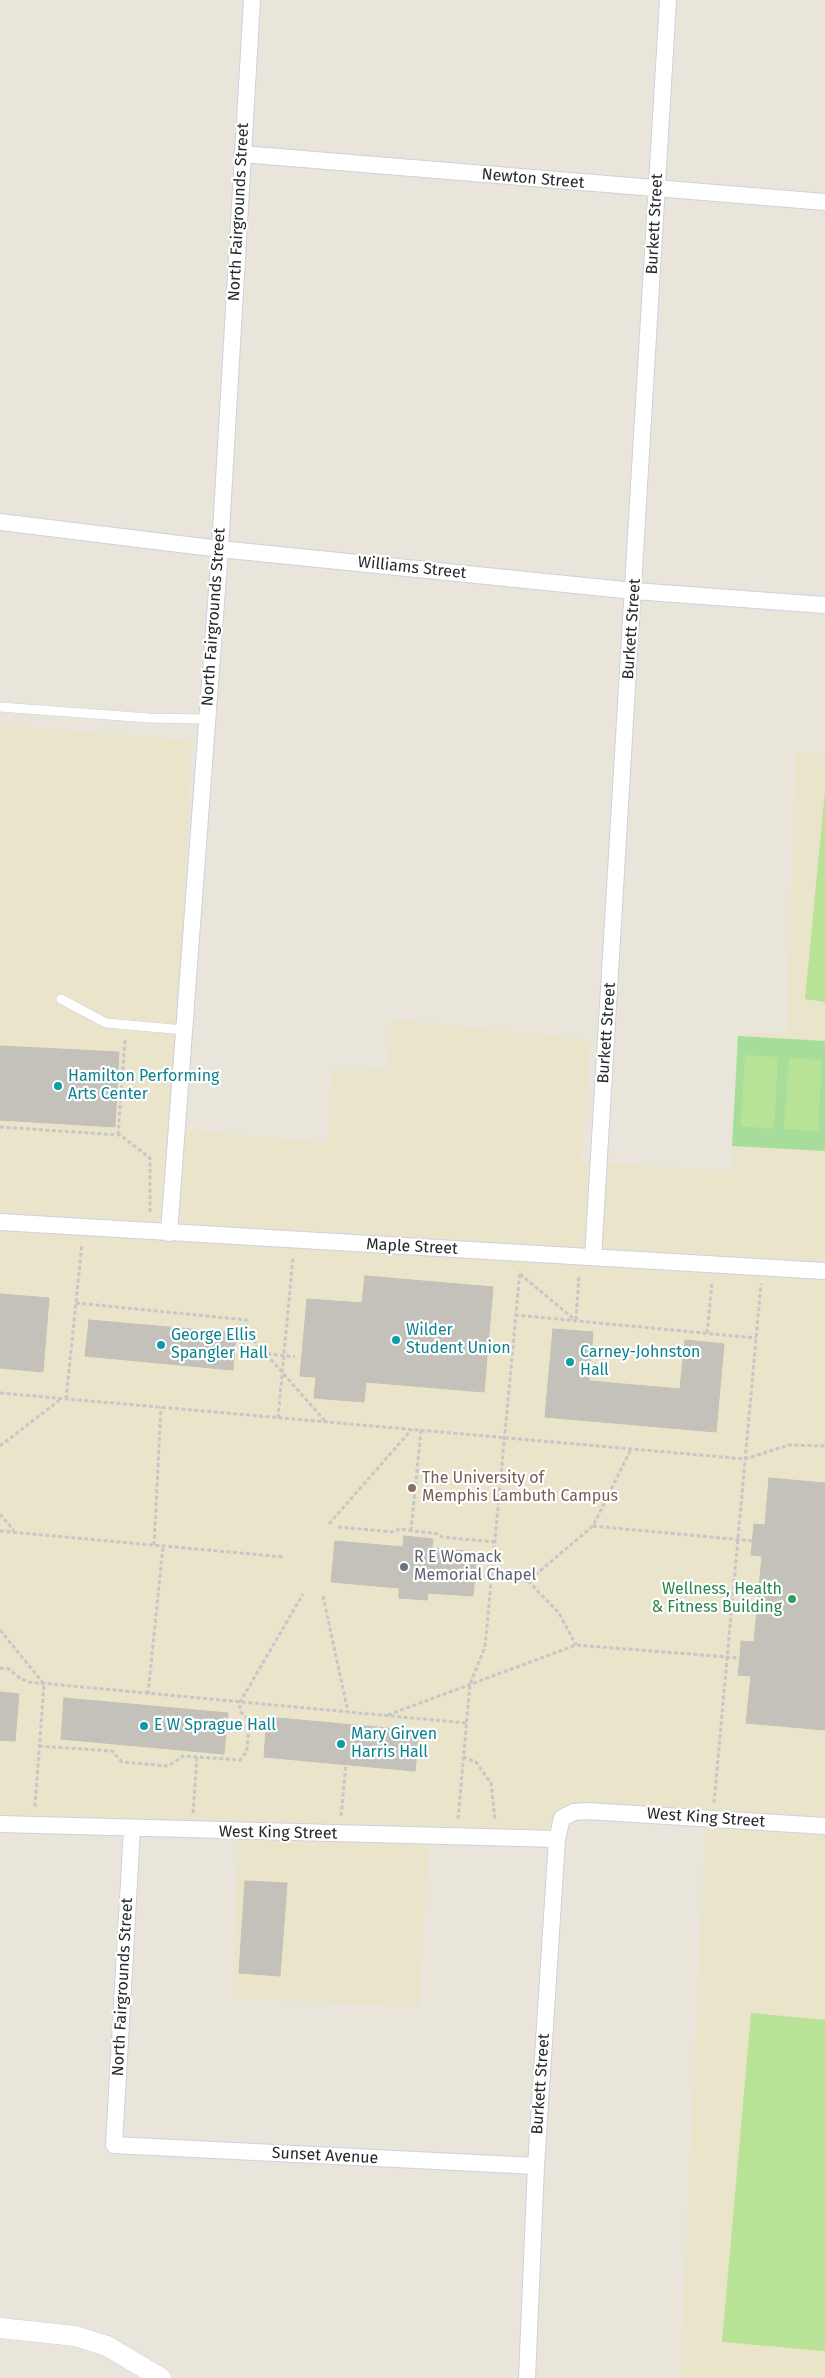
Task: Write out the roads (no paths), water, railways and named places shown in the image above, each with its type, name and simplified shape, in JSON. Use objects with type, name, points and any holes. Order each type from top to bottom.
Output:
[{"type":"street","name":"North Fairgrounds Street","points":[[168,1233],[220,548],[252,0]]},
{"type":"street","name":"Burkett Street","points":[[593,1258],[668,0]]},
{"type":"street","name":"Newton Street","points":[[242,154],[825,202]]},
{"type":"street","name":"Williams Street","points":[[0,522],[220,548],[634,591],[825,605]]},
{"type":"street","name":"Maple Street","points":[[0,1222],[825,1271]]},
{"type":"street","name":"Burkett Street","points":[[527,2378],[536,2166],[557,1839],[562,1818],[574,1812],[587,1811]]},
{"type":"street","name":"West King Street","points":[[587,1811],[825,1826]]},
{"type":"street","name":"West King Street","points":[[0,1824],[132,1830],[557,1839]]},
{"type":"street","name":"North Fairgrounds Street","points":[[114,2145],[132,1830]]},
{"type":"street","name":"Sunset Avenue","points":[[114,2145],[536,2166]]},
{"type":"street","points":[[0,2328],[75,2336],[106,2346],[161,2378]]},
{"type":"lane","points":[[0,707],[149,718],[207,719]]},
{"type":"lane","points":[[61,998],[106,1023],[184,1030]]},
{"type":"place","name":"Hamilton Performing Arts Center","points":[[58,1086]]},
{"type":"place","name":"Wilder Student Union","points":[[396,1340]]},
{"type":"place","name":"George Ellis Spangler Hall","points":[[161,1345]]},
{"type":"place","name":"Carney-Johnston Hall","points":[[570,1362]]},
{"type":"place","name":"The University of Memphis Lambuth Campus","points":[[412,1488]]},
{"type":"place","name":"R E Womack Memorial Chapel","points":[[404,1567]]},
{"type":"place","name":"Wellness, Health & Fitness Building","points":[[792,1599]]},
{"type":"place","name":"E W Sprague Hall","points":[[144,1726]]},
{"type":"place","name":"Mary Girven Harris Hall","points":[[341,1744]]}]
